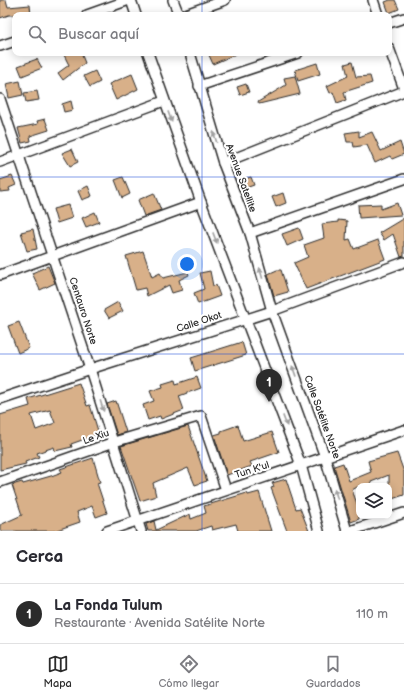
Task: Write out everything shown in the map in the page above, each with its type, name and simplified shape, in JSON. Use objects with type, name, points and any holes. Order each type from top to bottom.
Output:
[{"type":"street","points":[[96,12],[130,0],[135,12]]},
{"type":"street","points":[[173,0],[178,12]]},
{"type":"street","points":[[191,12],[224,0]]},
{"type":"street","points":[[373,0],[377,12]]},
{"type":"street","points":[[392,22],[404,18]]},
{"type":"street","points":[[0,46],[12,42]]},
{"type":"street","points":[[149,56],[201,202],[301,465],[319,531]]},
{"type":"street","name":"Avenue Satellite","points":[[191,56],[223,163],[250,233],[272,311]]},
{"type":"street","points":[[199,86],[289,56]]},
{"type":"street","points":[[223,163],[404,90],[392,56]]},
{"type":"street","name":"Centauro Norte","points":[[0,99],[90,368],[141,531]]},
{"type":"street","points":[[0,162],[19,157],[164,100]]},
{"type":"street","points":[[250,233],[404,179]]},
{"type":"street","points":[[0,275],[201,202]]},
{"type":"street","name":"Calle Okot","points":[[0,399],[90,368],[272,311],[404,262]]},
{"type":"street","name":"Calle Satélite Norte","points":[[272,311],[325,457],[347,531]]},
{"type":"street","name":"Le Xiu","points":[[0,482],[114,442],[201,416],[226,490]]},
{"type":"street","name":"Tun K'ul","points":[[106,531],[404,430]]},
{"type":"street","points":[[350,531],[404,513]]},
{"type":"building","points":[[0,0],[6,0],[8,7],[30,5],[31,12],[12,12],[12,15],[0,18]]},
{"type":"building","points":[[395,0],[399,9],[389,12],[385,2]]},
{"type":"building","points":[[64,56],[82,56],[85,63],[63,80],[58,73],[69,65]]},
{"type":"building","points":[[209,56],[231,56],[213,64]]},
{"type":"building","points":[[37,59],[42,68],[22,76],[18,66]]},
{"type":"building","points":[[352,62],[356,77],[370,76],[372,83],[344,92],[346,100],[337,103],[333,92],[330,93],[327,86],[348,76],[345,64]]},
{"type":"building","points":[[317,63],[320,74],[298,81],[295,70]]},
{"type":"building","points":[[95,71],[100,82],[90,87],[84,76]]},
{"type":"building","points":[[132,74],[138,89],[116,100],[109,84]]},
{"type":"building","points":[[295,76],[300,94],[259,104],[258,102],[286,85],[284,78]]},
{"type":"building","points":[[20,81],[23,95],[9,98],[6,84]]},
{"type":"building","points":[[246,84],[249,92],[240,95],[237,87]]},
{"type":"building","points":[[37,91],[39,100],[26,102],[24,93]]},
{"type":"building","points":[[71,101],[73,110],[64,112],[62,104]]},
{"type":"building","points":[[45,119],[49,130],[30,136],[31,141],[22,143],[18,128],[38,124],[37,121]]},
{"type":"building","points":[[359,131],[359,137],[372,132],[381,151],[400,142],[404,154],[392,159],[390,156],[375,163],[367,145],[354,147],[353,142],[347,142],[345,133]]},
{"type":"building","points":[[72,149],[78,162],[70,166],[62,153]]},
{"type":"building","points":[[12,176],[16,185],[9,188],[10,191],[0,192],[0,180]]},
{"type":"building","points":[[123,177],[130,194],[122,198],[115,180]]},
{"type":"building","points":[[251,177],[254,185],[240,190],[237,181]]},
{"type":"building","points":[[88,186],[92,196],[82,200],[78,191]]},
{"type":"building","points":[[154,193],[161,210],[144,216],[138,200]]},
{"type":"building","points":[[283,193],[286,203],[276,207],[272,197]]},
{"type":"building","points":[[397,203],[401,215],[359,218],[358,205],[381,204],[381,209]]},
{"type":"building","points":[[68,205],[72,218],[57,223],[53,209]]},
{"type":"building","points":[[95,212],[99,222],[86,227],[82,218]]},
{"type":"building","points":[[404,218],[404,256],[401,257],[393,234],[384,240],[379,233]]},
{"type":"building","points":[[338,220],[347,221],[346,240],[350,239],[354,249],[378,240],[385,259],[306,289],[294,263],[308,257],[304,245],[324,238],[322,224],[338,222]]},
{"type":"building","points":[[299,228],[303,239],[287,246],[282,234]]},
{"type":"building","points":[[33,229],[37,249],[27,251],[21,232]]},
{"type":"building","points":[[143,251],[152,277],[160,273],[163,278],[188,272],[189,275],[179,280],[182,290],[172,293],[169,285],[147,296],[145,288],[136,290],[126,256]]},
{"type":"building","points":[[48,266],[55,283],[40,290],[32,273]]},
{"type":"building","points":[[281,270],[288,292],[274,296],[268,274]]},
{"type":"building","points":[[210,271],[213,286],[216,285],[220,296],[198,304],[194,293],[204,289],[200,273]]},
{"type":"building","points":[[118,302],[123,311],[109,318],[104,310]]},
{"type":"building","points":[[19,322],[29,348],[18,353],[8,326]]},
{"type":"building","points":[[242,342],[246,355],[195,371],[191,358]]},
{"type":"building","points":[[197,377],[201,388],[179,396],[184,410],[161,419],[160,416],[148,420],[143,405],[154,401],[150,391],[163,387],[162,384],[175,380],[176,384]]},
{"type":"building","points":[[79,383],[87,406],[90,405],[99,434],[71,444],[72,447],[55,451],[54,447],[37,453],[39,457],[25,462],[26,464],[0,470],[0,415],[30,406],[28,399]],"holes":[[[50,410],[55,423],[36,430],[31,415]]]},
{"type":"building","points":[[116,401],[126,432],[117,435],[107,404]]},
{"type":"building","points":[[238,425],[243,441],[272,432],[279,452],[250,462],[252,466],[227,475],[214,435]]},
{"type":"building","points":[[188,426],[207,481],[195,485],[188,468],[153,483],[156,496],[140,501],[121,446]]},
{"type":"building","points":[[397,453],[404,472],[404,495],[392,499],[392,483],[389,483],[389,475],[371,483],[356,483],[356,488],[352,490],[356,501],[356,519],[359,519],[351,522],[334,466],[343,463],[349,481],[371,472],[368,461]]},
{"type":"building","points":[[93,458],[100,482],[97,483],[107,513],[96,517],[92,506],[77,512],[80,522],[54,531],[0,531],[0,525],[22,515],[12,485],[22,482],[23,484],[51,476],[62,472],[60,469]]},
{"type":"building","points":[[286,479],[296,509],[300,508],[309,531],[287,531],[271,488],[274,487],[272,483]]},
{"type":"building","points":[[259,492],[271,531],[238,531],[236,524],[212,530],[211,526],[196,531],[148,531],[146,524],[154,521],[156,530],[190,514],[191,519],[206,513],[204,506],[247,493],[248,495]]},
{"type":"place","name":"La Fonda Tulum","points":[[269,402]]}]
